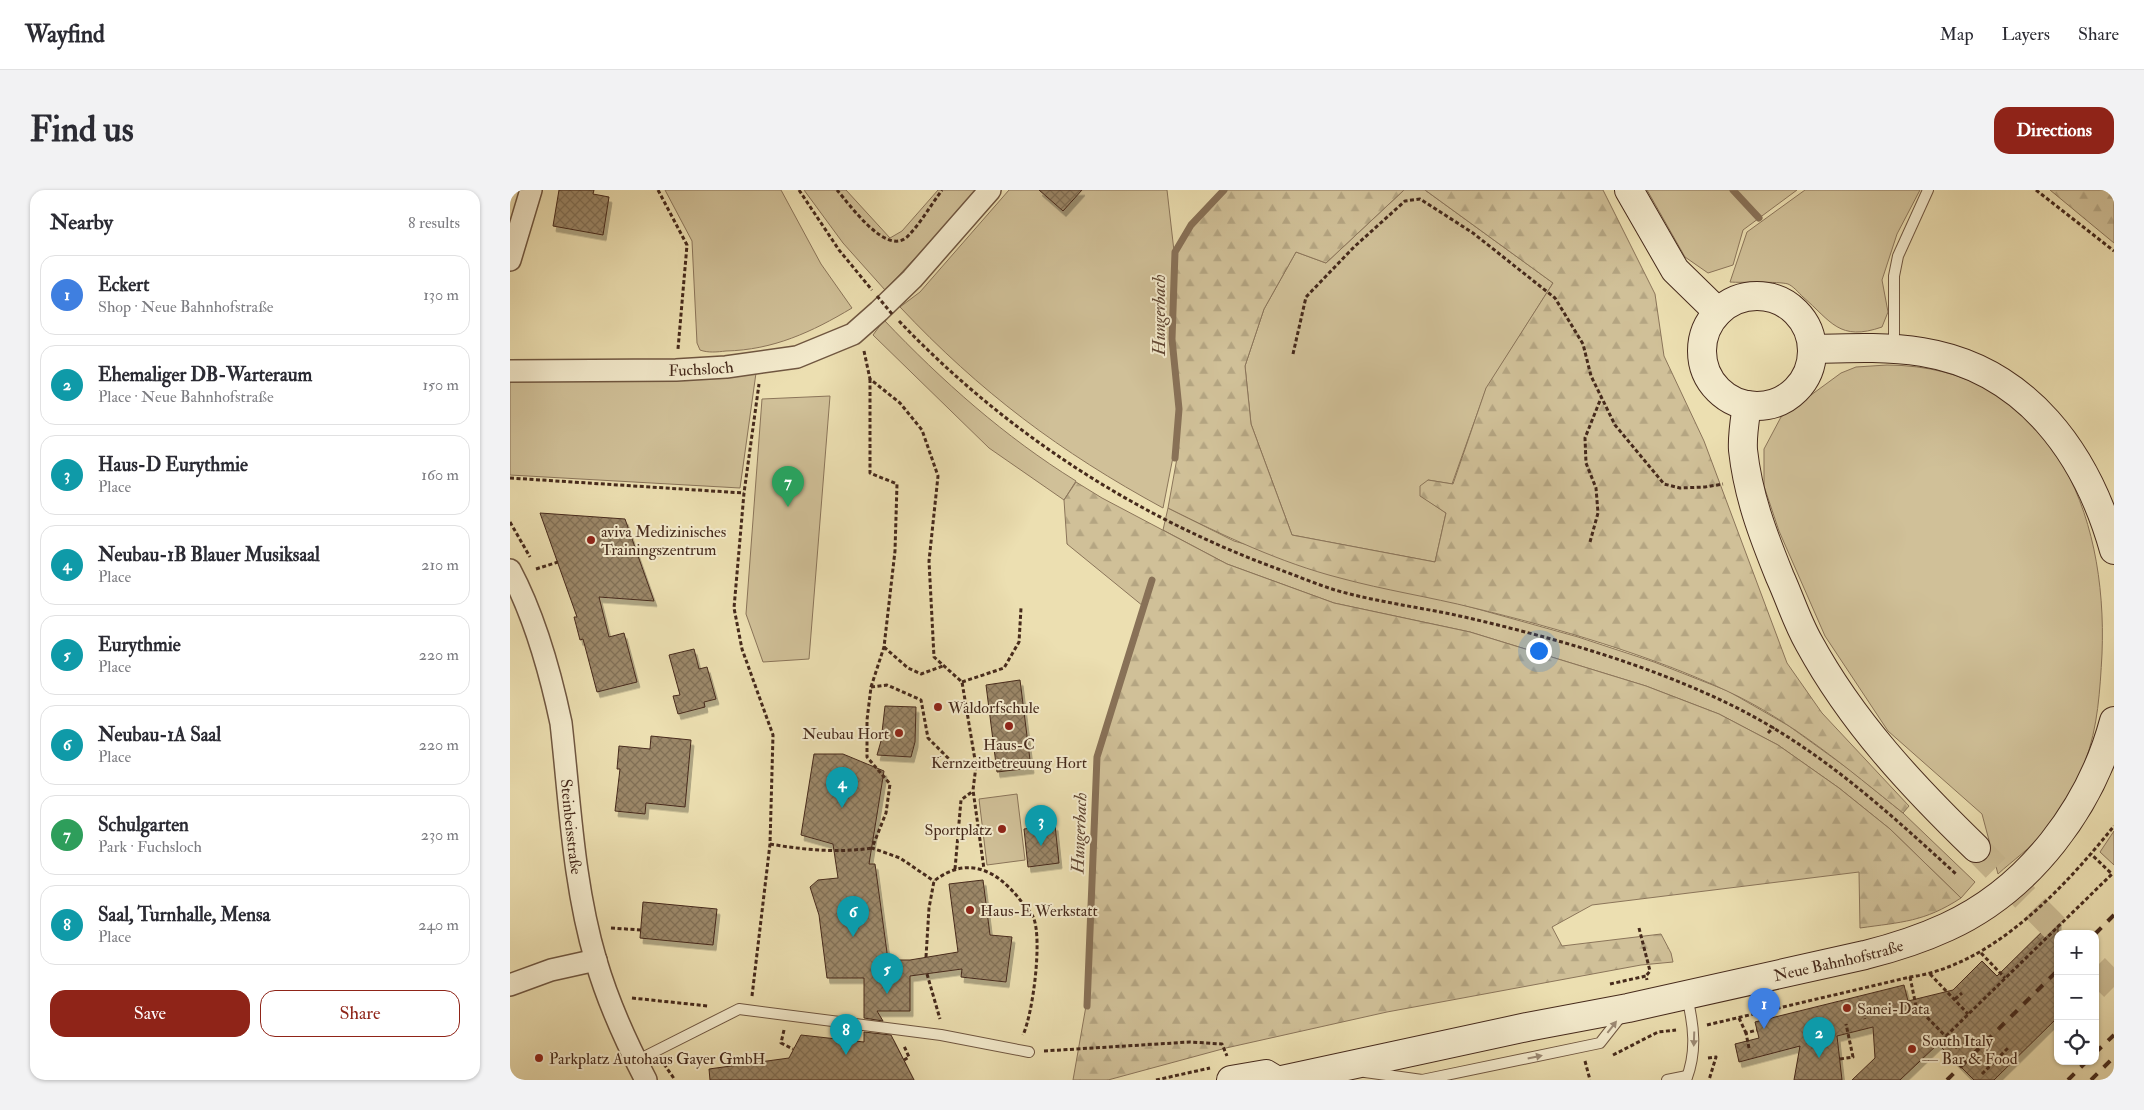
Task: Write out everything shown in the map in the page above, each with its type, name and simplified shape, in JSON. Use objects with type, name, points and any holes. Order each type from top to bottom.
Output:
[{"type":"main road","points":[[1629,190],[1675,270],[1718,312]]},
{"type":"main road","points":[[1753,296],[1771,297],[1786,304],[1798,314],[1807,327],[1812,349],[1811,362],[1806,375],[1791,394],[1771,404],[1747,405],[1733,400],[1721,392],[1705,368],[1702,350],[1707,329],[1718,312],[1741,298],[1753,296]]},
{"type":"main road","points":[[1812,349],[1894,349],[1922,352],[1966,364],[1998,380],[2026,400],[2053,427],[2082,469],[2101,510],[2114,550]]},
{"type":"main road","points":[[1747,405],[1743,449],[1758,525],[1808,642],[1839,693],[1875,742],[1923,797],[1976,848]]},
{"type":"main road","name":"Neue Bahnhofstraße","points":[[1231,1072],[1266,1074],[1284,1080],[1527,1027],[1628,1008],[1897,946],[1949,926],[1999,895],[2026,872],[2062,830],[2077,808],[2106,752],[2114,721]]},
{"type":"street","points":[[510,260],[531,190]]},
{"type":"street","name":"Fuchsloch","points":[[510,371],[676,370],[726,367],[797,357],[853,334],[885,306],[990,190]]},
{"type":"street","name":"Steinbeisstraße","points":[[510,570],[530,613],[556,700],[561,723],[578,878],[596,960],[609,1000],[646,1080]]},
{"type":"street","points":[[510,985],[551,970],[596,960]]},
{"type":"lane","points":[[1894,349],[1894,286],[1898,256],[1928,190]]},
{"type":"lane","points":[[1667,1080],[1687,1078],[1693,1061],[1694,1028],[1686,994]]},
{"type":"lane","points":[[636,1061],[739,1009],[941,1035],[1028,1052]]},
{"type":"path","points":[[658,190],[687,245],[676,370]]},
{"type":"path","points":[[799,190],[839,250],[885,306],[929,352],[968,388],[1015,426],[1107,489],[1232,552],[1336,590],[1473,619],[1576,647],[1652,672],[1725,702],[1774,727],[1848,777],[1956,874]]},
{"type":"path","points":[[837,190],[870,228],[890,241],[898,242],[907,236],[942,190]]},
{"type":"path","points":[[2036,190],[2114,251]]},
{"type":"path","points":[[1293,354],[1306,297],[1354,247],[1405,201],[1420,199],[1473,233],[1555,298],[1583,344],[1591,376],[1615,426],[1664,484],[1680,488],[1704,488],[1748,480]]},
{"type":"path","points":[[853,334],[865,353],[870,379],[870,474],[898,484],[895,552],[884,647],[871,687],[867,720],[867,758],[890,784],[886,813],[872,848]]},
{"type":"path","points":[[750,1010],[770,844],[774,735],[742,649],[734,608],[744,493],[762,362]]},
{"type":"path","points":[[870,379],[900,403],[922,430],[938,476],[929,561],[934,657],[962,682],[976,766],[973,790],[984,869]]},
{"type":"path","points":[[1590,542],[1598,513],[1596,488],[1586,463],[1585,438],[1601,397]]},
{"type":"path","points":[[510,478],[744,493]]},
{"type":"path","points":[[536,569],[558,562]]},
{"type":"path","points":[[962,682],[1004,668],[1019,642],[1021,608]]},
{"type":"path","points":[[884,647],[908,668],[922,674],[943,666]]},
{"type":"path","points":[[871,687],[887,685],[921,700],[928,738],[953,764],[964,767],[976,766]]},
{"type":"path","points":[[1768,733],[1774,727]]},
{"type":"path","points":[[955,869],[961,800],[973,790]]},
{"type":"path","points":[[1658,1032],[1694,1028],[1910,977],[1930,974],[1981,953],[2022,922],[2091,854],[2114,826]]},
{"type":"path","points":[[770,844],[801,850],[848,851],[872,848],[900,858],[934,881]]},
{"type":"path","points":[[1946,1036],[2112,874],[2091,854]]},
{"type":"path","points":[[926,956],[929,908],[934,881],[948,870],[969,866],[984,869],[1011,889],[1034,918],[1038,942],[1026,1028],[1016,1050]]},
{"type":"path","points":[[612,928],[641,930]]},
{"type":"path","points":[[1639,928],[1650,971],[1646,976]]},
{"type":"path","points":[[1981,953],[2005,978]]},
{"type":"path","points":[[927,974],[942,1026],[941,1035]]},
{"type":"path","points":[[1930,974],[1968,1014]]},
{"type":"path","points":[[1910,977],[1916,1006],[1959,1050]]},
{"type":"path","points":[[1858,989],[1860,996]]},
{"type":"path","points":[[1955,999],[1962,993]]},
{"type":"path","points":[[609,1000],[632,998],[739,1009]]},
{"type":"path","points":[[1863,1012],[1865,1019]]},
{"type":"path","points":[[787,1014],[781,1043],[793,1049]]},
{"type":"path","points":[[1739,1018],[1746,1033],[1749,1048]]},
{"type":"path","points":[[1840,1059],[1854,1057],[1846,1024]]},
{"type":"path","points":[[1746,1033],[1757,1030]]},
{"type":"path","points":[[1818,1031],[1820,1036]]},
{"type":"path","points":[[1028,1052],[1190,1042],[1222,1044],[1231,1072]]},
{"type":"path","points":[[1982,1074],[2008,1048]]},
{"type":"path","points":[[1584,1056],[1590,1080]]},
{"type":"path","points":[[1708,1080],[1716,1057],[1709,1058]]},
{"type":"green space","points":[[665,190],[781,190],[821,264],[852,308],[807,332],[776,343],[743,350],[706,352],[700,350],[697,343],[692,241]]},
{"type":"green space","points":[[804,190],[846,190],[890,238],[902,231],[938,190],[979,190],[885,290],[843,243]]},
{"type":"green space","points":[[1009,190],[1167,190],[1174,251],[1170,339],[1177,409],[1173,457],[1163,508],[1090,465],[1023,418],[960,366],[900,307],[920,292]]},
{"type":"green space","points":[[1226,190],[1404,190],[1326,263],[1296,252],[1264,309],[1245,366],[1251,424],[1292,535],[1435,562],[1446,513],[1420,496],[1420,486],[1428,480],[1453,484],[1486,388],[1553,283],[1425,190],[1603,190],[1655,294],[1664,356],[1704,441],[1787,663],[1822,713],[1909,806],[1903,813],[1797,731],[1751,703],[1697,678],[1635,654],[1538,624],[1357,582],[1296,565],[1252,548],[1168,508],[1177,458],[1181,409],[1173,339],[1177,253],[1192,225]]},
{"type":"green space","points":[[1404,190],[1425,190],[1553,283],[1486,389],[1452,484],[1428,480],[1421,496],[1446,513],[1435,562],[1292,535],[1251,424],[1245,366],[1264,309],[1296,252],[1326,263]]},
{"type":"green space","points":[[1647,190],[1797,190],[1743,230],[1733,265],[1708,273],[1685,257]]},
{"type":"green space","points":[[1805,190],[1920,190],[1897,234],[1882,280],[1888,312],[1882,327],[1855,332],[1837,327],[1788,284],[1730,282],[1747,232]]},
{"type":"green space","points":[[2050,190],[2114,190],[2114,243]]},
{"type":"green space","points":[[884,320],[928,365],[975,407],[1024,446],[1076,481],[1064,500],[989,448],[873,335]]},
{"type":"green space","points":[[1887,365],[1943,372],[1990,391],[2028,419],[2058,457],[2080,500],[2094,549],[2101,601],[2102,654],[2098,708],[2089,749],[2072,790],[2049,825],[2033,844],[1998,874],[1982,814],[1888,731],[1825,636],[1779,531],[1764,486],[1764,449],[1781,417],[1841,373],[1856,367]]},
{"type":"green space","points":[[756,373],[740,488],[510,475],[510,381]]},
{"type":"green space","points":[[830,396],[809,659],[763,662],[746,614],[762,399]]},
{"type":"green space","points":[[1076,482],[1102,498],[1227,564],[1334,603],[1470,632],[1646,686],[1719,714],[1778,745],[1839,788],[1890,829],[1961,898],[1936,912],[1912,920],[1860,928],[1859,872],[1592,905],[1552,927],[1562,946],[1661,934],[1671,953],[1673,962],[1641,965],[1387,1012],[1226,1048],[1108,1080],[1073,1080],[1086,1006],[1096,756],[1143,606],[1067,544],[1064,500]]},
{"type":"green space","points":[[1168,508],[1234,541],[1578,637],[1654,662],[1728,691],[1789,726],[1850,770],[1903,813],[1975,882],[1961,898],[1890,829],[1839,788],[1778,745],[1719,714],[1646,686],[1470,632],[1334,603],[1227,564],[1163,530]]},
{"type":"green space","name":"Sportplatz","points":[[1017,794],[1025,860],[987,865],[979,799]]},
{"type":"green space","points":[[2114,831],[2114,865],[2100,852]]},
{"type":"building","points":[[559,190],[594,190],[593,194],[609,197],[603,235],[553,226]]},
{"type":"building","points":[[1039,190],[1082,190],[1063,211]]},
{"type":"building","name":"aviva Medizinisches Trainingszentrum","points":[[540,513],[625,519],[654,601],[599,597],[609,637],[624,633],[637,682],[597,692],[583,639],[580,640],[574,617],[577,617]]},
{"type":"building","points":[[694,649],[699,669],[707,667],[716,699],[704,702],[705,707],[678,714],[673,696],[680,695],[669,655]]},
{"type":"building","name":"Haus-C Kernzeitbetreuung Hort","points":[[1020,680],[1031,768],[997,772],[986,685]]},
{"type":"building","name":"Neubau Hort","points":[[885,706],[916,707],[915,742],[911,757],[877,755],[881,741]]},
{"type":"building","points":[[651,736],[691,740],[685,807],[646,803],[645,814],[615,811],[620,769],[617,769],[619,746],[650,749]]},
{"type":"building","points":[[814,754],[843,754],[884,771],[869,864],[875,864],[888,960],[910,960],[958,952],[949,884],[983,880],[990,935],[1012,937],[1006,982],[961,977],[962,969],[910,976],[910,1011],[877,1011],[883,1021],[864,1018],[864,978],[827,978],[819,915],[810,887],[818,880],[838,878],[833,844],[801,835]]},
{"type":"building","points":[[1055,825],[1059,863],[1028,867],[1024,829]]},
{"type":"building","points":[[643,902],[717,909],[713,945],[640,938]]},
{"type":"building","points":[[2058,916],[2058,930],[2054,930],[2054,1021],[1994,1080],[1974,1080],[1938,1044],[1900,1080],[1852,1080],[1875,1058],[1873,1027],[1837,1036],[1842,1080],[1794,1080],[1800,1046],[1739,1062],[1735,1044],[1759,1038],[1755,1022],[1904,985],[1908,1001],[1953,990],[1982,961],[1997,976]]},
{"type":"building","points":[[864,1032],[891,1035],[914,1080],[710,1080],[709,1069],[789,1058],[801,1035],[864,1042]]},
{"type":"waterway","name":"Hungerbach","points":[[1175,458],[1179,409],[1172,339],[1175,252],[1191,225],[1224,190]]},
{"type":"waterway","points":[[1733,190],[1759,218]]},
{"type":"waterway","name":"Hungerbach","points":[[1087,1006],[1097,757],[1152,580]]},
{"type":"tunnel","points":[[1976,848],[2057,930]]},
{"type":"tunnel","points":[[2099,972],[2114,987]]},
{"type":"railway","points":[[2099,930],[2114,915]]},
{"type":"railway","points":[[1947,1080],[2054,974]]},
{"type":"railway","points":[[2099,1049],[2114,1035]]},
{"type":"railway","points":[[2091,1080],[2114,1057]]},
{"type":"railway","points":[[2068,1080],[2083,1065]]},
{"type":"place","name":"Schulgarten","points":[[788,507]]},
{"type":"place","name":"aviva Medizinisches Trainingszentrum","points":[[591,540]]},
{"type":"place","name":"Waldorfschule","points":[[938,707]]},
{"type":"place","name":"Haus-C Kernzeitbetreuung Hort","points":[[1009,726]]},
{"type":"place","name":"Neubau Hort","points":[[899,733]]},
{"type":"place","name":"Neubau-1B Blauer Musiksaal","points":[[842,808]]},
{"type":"place","name":"Sportplatz","points":[[1002,829]]},
{"type":"place","name":"Haus-D Eurythmie","points":[[1041,846]]},
{"type":"place","name":"Haus-E Werkstatt","points":[[970,910]]},
{"type":"place","name":"Neubau-1A Saal","points":[[853,937]]},
{"type":"place","name":"Eurythmie","points":[[887,994]]},
{"type":"place","name":"Sanei-Data","points":[[1847,1008]]},
{"type":"place","name":"Eckert","points":[[1764,1029]]},
{"type":"place","name":"South Italy — Bar & Food","points":[[1912,1049]]},
{"type":"place","name":"Saal, Turnhalle, Mensa","points":[[846,1055]]},
{"type":"place","name":"Parkplatz Autohaus Gayer GmbH","points":[[539,1058]]},
{"type":"place","name":"Ehemaliger DB-Warteraum","points":[[1819,1058]]}]
